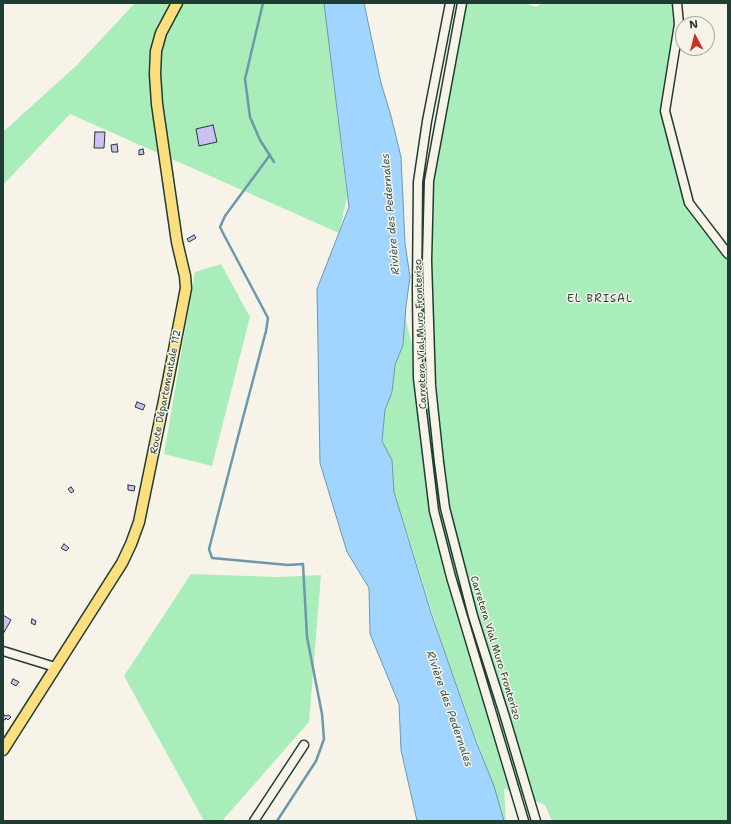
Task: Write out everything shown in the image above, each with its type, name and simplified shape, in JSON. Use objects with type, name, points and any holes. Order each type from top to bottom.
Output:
[{"type":"main road","name":"Route Départementale 112","points":[[3,750],[122,563],[139,522],[186,288],[185,276],[177,242],[157,104],[155,74],[156,51],[161,33],[178,3]]},
{"type":"street","name":"Carretera Vial Muro Fronterizo","points":[[450,3],[427,121],[418,182],[418,378],[434,511],[450,577],[524,821]]},
{"type":"street","name":"Carretera Vial Muro Fronterizo","points":[[462,3],[429,181],[427,261],[431,386],[445,508],[473,616],[536,821]]},
{"type":"street","points":[[677,3],[680,24],[666,111],[688,203],[728,254]]},
{"type":"street","points":[[3,651],[55,667]]},
{"type":"street","points":[[254,821],[304,745]]},
{"type":"green space","points":[[135,3],[324,3],[347,197],[339,233],[70,114],[3,185],[3,132],[77,65]]},
{"type":"green space","points":[[463,3],[524,3],[536,7],[542,3],[677,3],[678,16],[675,16],[675,51],[666,111],[689,203],[728,246],[728,821],[552,821],[545,805],[504,788],[506,821],[503,821],[491,780],[441,641],[394,491],[392,460],[382,441],[385,410],[392,392],[395,365],[403,345],[405,317],[414,352],[420,296],[417,285]]},
{"type":"green space","points":[[221,264],[250,317],[212,466],[164,454],[195,272]]},
{"type":"green space","points":[[191,574],[278,577],[321,575],[309,722],[222,821],[204,821],[124,676]]},
{"type":"water","name":"Rivière des Pedernales","points":[[324,3],[364,3],[381,83],[401,157],[405,243],[410,277],[403,345],[395,365],[392,392],[385,410],[382,441],[392,460],[394,492],[432,616],[477,744],[494,786],[504,821],[417,821],[401,750],[399,704],[370,634],[369,588],[347,552],[320,463],[317,289],[349,207]]},
{"type":"building","points":[[213,125],[217,142],[199,146],[196,129]]},
{"type":"building","points":[[95,132],[105,132],[104,148],[94,148]]},
{"type":"building","points":[[117,144],[118,152],[112,152],[111,145]]},
{"type":"building","points":[[143,149],[144,154],[139,155],[139,150]]},
{"type":"building","points":[[194,235],[196,238],[189,242],[187,239]]},
{"type":"building","points":[[137,402],[145,405],[143,410],[135,407]]},
{"type":"building","points":[[128,485],[135,486],[134,491],[128,490]]},
{"type":"building","points":[[71,487],[74,491],[71,493],[68,489]]},
{"type":"building","points":[[64,544],[69,548],[66,551],[61,548]]},
{"type":"building","points":[[3,615],[11,620],[3,634]]},
{"type":"building","points":[[32,619],[36,621],[35,625],[31,623]]},
{"type":"building","points":[[13,679],[19,682],[16,686],[11,683]]},
{"type":"building","points":[[4,715],[11,717],[8,720],[6,718],[5,720],[3,719]]},
{"type":"waterway","points":[[263,3],[245,79],[250,117],[260,140],[274,162]]},
{"type":"waterway","points":[[270,155],[225,216],[220,227],[268,318],[266,331],[209,549],[212,558],[288,565],[303,564],[307,637],[322,714],[324,739],[316,761],[277,821]]},
{"type":"district","name":"EL BRISAL","points":[[600,299]]}]
